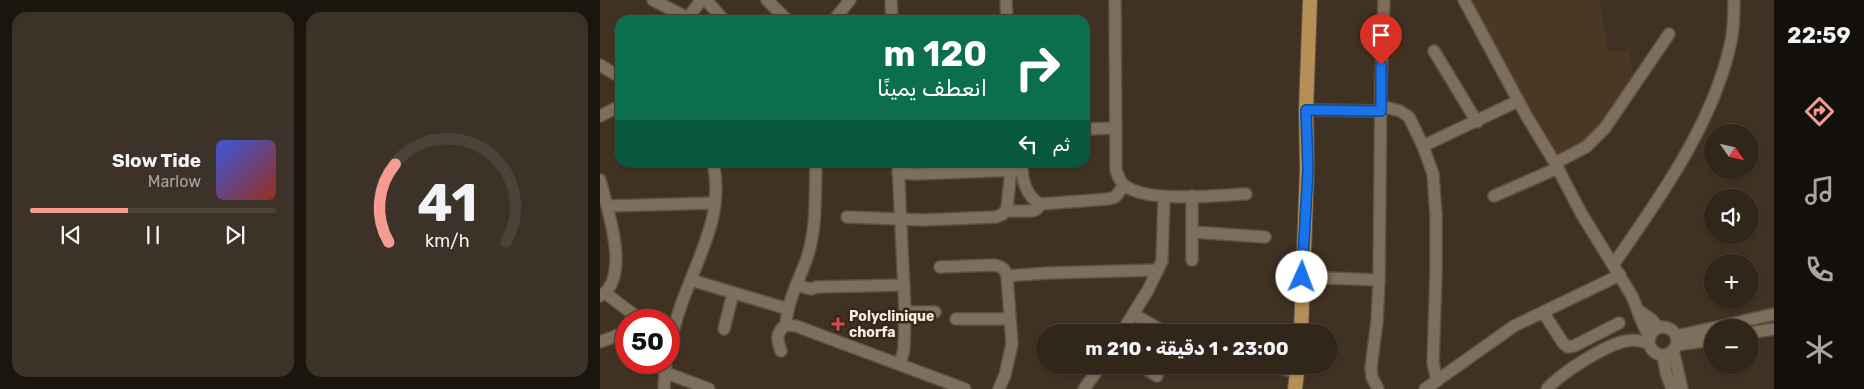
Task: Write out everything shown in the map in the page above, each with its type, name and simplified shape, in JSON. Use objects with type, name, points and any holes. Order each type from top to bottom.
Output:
[{"type":"main road","points":[[1300,324],[1308,169],[1306,110],[1310,0]]},
{"type":"main road","points":[[1295,389],[1297,374]]},
{"type":"street","points":[[653,0],[681,15]]},
{"type":"street","points":[[691,15],[701,0]]},
{"type":"street","points":[[706,0],[720,15]]},
{"type":"street","points":[[767,0],[783,15]]},
{"type":"street","points":[[891,0],[892,15]]},
{"type":"street","points":[[1006,0],[1007,15]]},
{"type":"street","points":[[1115,0],[1116,170],[1119,180],[1124,186],[1139,192],[1164,197],[1246,194]]},
{"type":"street","points":[[1378,389],[1372,378],[1371,368],[1379,280],[1380,80],[1384,0]]},
{"type":"street","points":[[1464,0],[1518,102],[1556,165],[1581,213],[1620,275],[1638,310],[1653,350],[1704,341]]},
{"type":"street","points":[[1613,265],[1643,222],[1702,123],[1731,45],[1734,0]]},
{"type":"street","points":[[836,15],[843,2]]},
{"type":"street","points":[[1494,196],[1556,165],[1586,147],[1605,128],[1669,34]]},
{"type":"street","points":[[1434,52],[1477,122]]},
{"type":"street","points":[[600,66],[615,74]]},
{"type":"street","points":[[1423,146],[1518,102]]},
{"type":"street","points":[[600,116],[615,108]]},
{"type":"street","points":[[1306,110],[1381,109],[1403,112],[1409,117],[1417,131],[1433,174],[1436,215],[1433,363],[1437,380]]},
{"type":"street","points":[[1090,129],[1116,128]]},
{"type":"street","points":[[679,309],[710,234],[717,179],[714,167]]},
{"type":"street","points":[[786,326],[788,309],[808,255],[816,195],[816,167]]},
{"type":"street","points":[[900,364],[904,349],[905,312],[898,168],[915,174],[1018,168]]},
{"type":"street","points":[[1018,168],[1028,191],[1041,204],[1108,199],[1116,197],[1124,186]]},
{"type":"street","points":[[1005,211],[1018,168]]},
{"type":"street","points":[[600,180],[608,206],[615,241],[613,280],[610,288],[603,295],[624,309]]},
{"type":"street","points":[[1192,196],[1192,260]]},
{"type":"street","points":[[1127,324],[1158,270],[1163,254],[1164,197]]},
{"type":"street","points":[[608,206],[715,203]]},
{"type":"street","points":[[847,217],[901,220],[996,217],[1005,211],[1037,209],[1041,204]]},
{"type":"street","points":[[1192,232],[1265,237]]},
{"type":"street","points":[[940,267],[994,265],[1003,268],[1008,276],[1012,344],[1005,375],[999,389]]},
{"type":"street","points":[[1008,276],[1158,270]]},
{"type":"street","points":[[1424,389],[1514,326],[1620,275]]},
{"type":"street","points":[[1302,277],[1379,280]]},
{"type":"street","points":[[691,280],[788,309]]},
{"type":"street","points":[[796,285],[811,289],[817,287],[904,286]]},
{"type":"street","points":[[724,329],[733,293]]},
{"type":"street","points":[[1638,310],[1660,328]]},
{"type":"street","points":[[905,312],[935,312]]},
{"type":"street","points":[[1543,312],[1563,343],[1568,346],[1574,346],[1619,323]]},
{"type":"street","points":[[1133,314],[1151,324]]},
{"type":"street","points":[[1752,319],[1774,314]]},
{"type":"street","points":[[956,319],[1010,319]]},
{"type":"street","points":[[781,351],[777,337],[782,328],[796,326],[965,389]]},
{"type":"street","points":[[1650,340],[1653,331],[1660,328],[1670,329],[1682,389]]},
{"type":"street","points":[[1759,332],[1774,329]]},
{"type":"street","points":[[1672,346],[1704,332]]},
{"type":"street","points":[[600,342],[615,336]]},
{"type":"street","points":[[1546,389],[1571,369],[1618,344],[1631,340],[1650,340]]},
{"type":"street","points":[[1672,346],[1666,373],[1672,389]]},
{"type":"street","points":[[664,389],[665,374]]},
{"type":"street","points":[[679,374],[709,389]]},
{"type":"street","points":[[1084,389],[1095,374]]},
{"type":"shaded area","points":[[1466,0],[1600,0],[1608,51],[1629,51],[1633,76],[1621,99],[1588,142],[1558,154]]},
{"type":"place","name":"Polyclinique chorfa","points":[[838,324]]},
{"type":"route","points":[[1302,277],[1308,169],[1306,110],[1381,111],[1381,65]]}]
